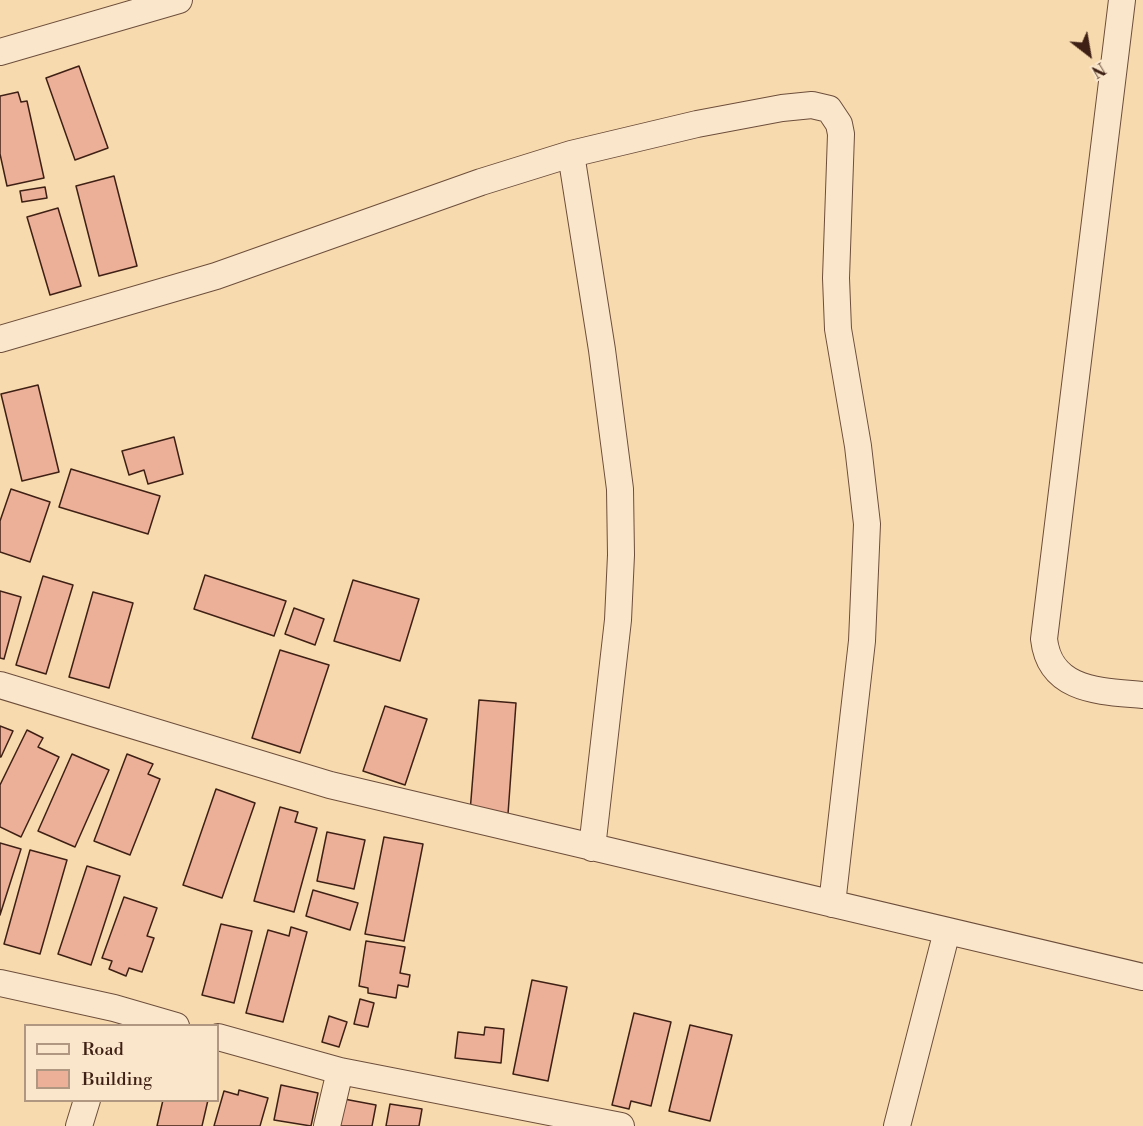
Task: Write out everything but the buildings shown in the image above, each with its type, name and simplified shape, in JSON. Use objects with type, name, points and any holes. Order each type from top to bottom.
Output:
[{"type":"street","points":[[0,52],[179,0]]},
{"type":"street","points":[[1122,0],[1044,639],[1048,658],[1062,676],[1073,683],[1091,690],[1143,695]]},
{"type":"street","points":[[0,339],[216,276],[482,182],[571,154],[697,124],[792,107],[822,105],[835,116],[840,124],[837,328],[858,446],[867,524],[862,640],[832,904]]},
{"type":"street","points":[[571,154],[602,350],[620,489],[621,555],[618,620],[592,848]]},
{"type":"street","points":[[0,685],[330,785],[1143,977]]},
{"type":"street","points":[[897,1126],[947,931]]},
{"type":"street","points":[[0,983],[111,1017],[162,1024]]},
{"type":"street","points":[[219,1037],[340,1071],[621,1126]]},
{"type":"street","points":[[327,1126],[340,1071]]},
{"type":"street","points":[[79,1126],[87,1102]]}]
